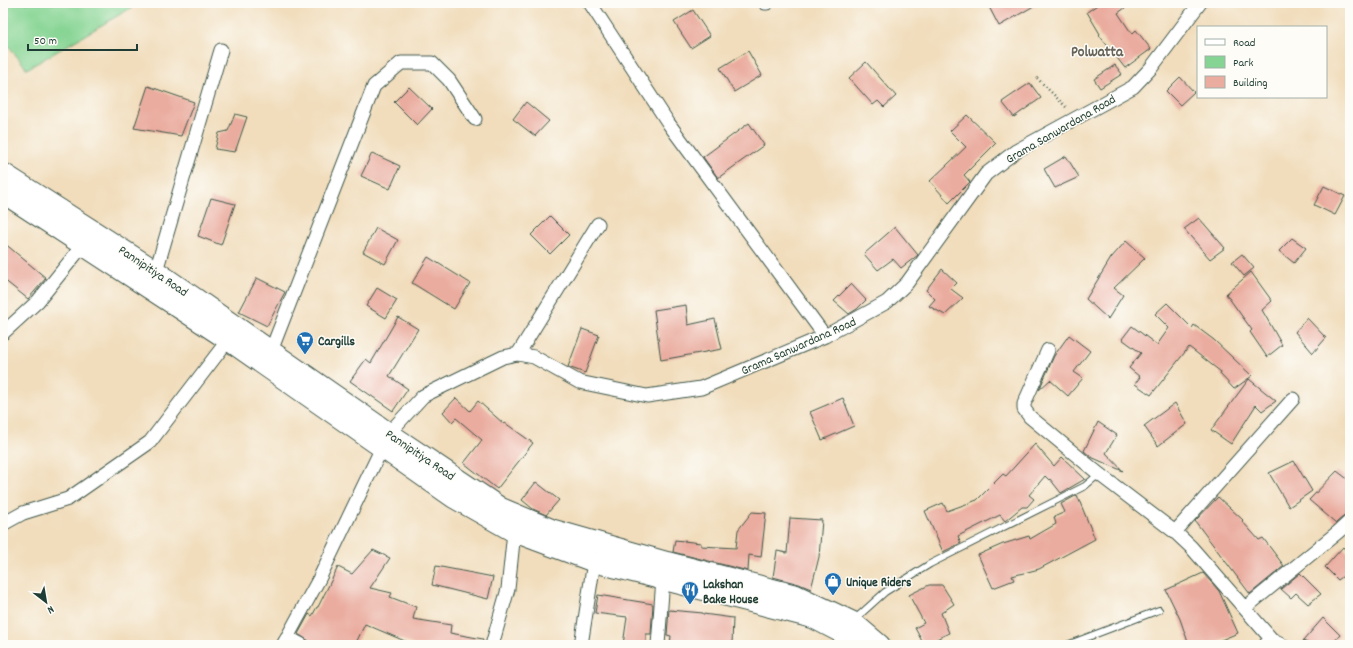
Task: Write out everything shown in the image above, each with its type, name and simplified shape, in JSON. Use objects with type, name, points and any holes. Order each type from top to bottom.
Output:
[{"type":"main road","name":"Pannipitiya Road","points":[[3,173],[156,270],[271,351],[385,439],[454,498],[514,532],[594,562],[813,618],[842,633],[855,645]]},
{"type":"main road","name":"Pannipitiya Road","points":[[3,193],[228,340],[385,439],[501,508],[551,529],[667,562],[796,595],[853,622],[880,645]]},
{"type":"street","points":[[590,3],[669,124],[825,336]]},
{"type":"street","name":"Grama Sanwardana Road","points":[[285,641],[319,579],[385,439],[423,396],[503,357],[518,354],[534,357],[579,382],[647,396],[701,388],[825,336],[887,302],[907,283],[986,174],[1016,151],[1133,87],[1151,68],[1200,3]]},
{"type":"street","points":[[156,270],[221,50]]},
{"type":"street","points":[[271,351],[374,86],[401,63],[432,63],[449,80],[475,119]]},
{"type":"street","points":[[518,354],[598,224]]},
{"type":"street","points":[[3,333],[38,301],[82,245]]},
{"type":"street","points":[[3,524],[23,513],[68,499],[150,442],[228,340]]},
{"type":"street","points":[[1048,350],[1024,404],[1024,409],[1030,416],[1099,474],[1175,532],[1191,547],[1274,644]]},
{"type":"street","points":[[1175,532],[1293,400]]},
{"type":"street","points":[[1244,608],[1350,521]]},
{"type":"street","points":[[492,645],[508,589],[514,532]]},
{"type":"street","points":[[581,645],[594,562]]},
{"type":"street","points":[[658,645],[663,579]]},
{"type":"street","points":[[285,641],[302,645]]},
{"type":"lane","points":[[853,622],[885,592],[930,564],[1085,486],[1099,474]]},
{"type":"lane","points":[[1067,645],[1159,610]]},
{"type":"path","points":[[1037,78],[1076,117]]},
{"type":"green space","points":[[3,3],[137,3],[136,5],[27,69],[3,39]]},
{"type":"building","points":[[987,3],[1039,3],[999,26]]},
{"type":"building","points":[[1100,3],[1132,3],[1118,13],[1132,34],[1136,30],[1151,49],[1125,68],[1099,35],[1100,34],[1087,12]]},
{"type":"building","points":[[693,10],[710,36],[691,48],[674,22]]},
{"type":"building","points":[[748,51],[762,75],[734,92],[720,68]]},
{"type":"building","points":[[866,62],[896,96],[884,107],[878,101],[873,105],[849,78]]},
{"type":"building","points":[[1115,65],[1122,74],[1100,88],[1094,79]]},
{"type":"building","points":[[1180,77],[1194,92],[1180,105],[1166,91]]},
{"type":"building","points":[[1030,83],[1041,98],[1014,117],[1002,102]]},
{"type":"building","points":[[148,86],[194,102],[181,136],[134,128]]},
{"type":"building","points":[[409,87],[432,109],[417,125],[394,102]]},
{"type":"building","points":[[526,102],[549,121],[535,136],[513,119]]},
{"type":"building","points":[[235,114],[247,117],[235,152],[215,149],[219,133],[228,131]]},
{"type":"building","points":[[967,115],[996,143],[964,175],[970,182],[949,203],[930,181],[966,147],[950,131]]},
{"type":"building","points":[[749,123],[764,145],[718,178],[703,157]]},
{"type":"building","points":[[372,153],[400,166],[390,189],[361,176]]},
{"type":"building","points":[[1066,156],[1079,177],[1055,188],[1044,169]]},
{"type":"building","points":[[1324,186],[1345,196],[1335,215],[1314,205]]},
{"type":"building","points":[[211,198],[235,204],[221,245],[198,236]]},
{"type":"building","points":[[550,216],[569,235],[550,254],[531,235]]},
{"type":"building","points":[[1199,218],[1225,248],[1210,259],[1184,229]]},
{"type":"building","points":[[895,227],[918,255],[901,268],[893,259],[878,270],[864,254]]},
{"type":"building","points":[[376,228],[398,240],[385,264],[363,252]]},
{"type":"building","points":[[1292,238],[1306,248],[1294,263],[1279,251]]},
{"type":"building","points":[[1126,241],[1145,258],[1114,288],[1123,295],[1108,319],[1086,299],[1111,258]]},
{"type":"building","points":[[3,242],[46,278],[28,299],[3,279]]},
{"type":"building","points":[[1242,254],[1254,268],[1244,276],[1232,262]]},
{"type":"building","points":[[428,257],[470,283],[454,309],[412,283]]},
{"type":"building","points":[[942,269],[957,283],[951,289],[963,298],[945,315],[929,306],[935,299],[926,290]]},
{"type":"building","points":[[1251,272],[1272,301],[1262,310],[1282,345],[1267,357],[1250,332],[1252,330],[1226,294]]},
{"type":"building","points":[[257,278],[285,292],[267,326],[239,312]]},
{"type":"building","points":[[851,284],[866,300],[857,309],[849,314],[834,301]]},
{"type":"building","points":[[377,288],[397,300],[386,318],[366,306]]},
{"type":"building","points":[[1167,303],[1192,328],[1194,325],[1214,340],[1252,376],[1234,389],[1220,374],[1221,372],[1189,347],[1151,395],[1135,384],[1140,377],[1129,368],[1141,353],[1122,339],[1132,326],[1157,345],[1169,328],[1155,314]]},
{"type":"building","points":[[686,305],[688,325],[715,319],[722,349],[661,360],[654,310]]},
{"type":"building","points":[[398,317],[418,329],[389,376],[408,389],[393,411],[350,381],[366,359],[371,363]]},
{"type":"building","points":[[1307,318],[1326,338],[1313,353],[1295,332]]},
{"type":"building","points":[[582,329],[599,335],[585,373],[568,367]]},
{"type":"building","points":[[1069,335],[1090,351],[1074,372],[1083,378],[1068,396],[1050,380],[1039,390],[1054,356]]},
{"type":"building","points":[[1249,379],[1276,401],[1262,411],[1256,405],[1231,444],[1211,430]]},
{"type":"building","points":[[456,398],[470,411],[478,401],[504,424],[505,423],[533,443],[497,489],[464,463],[482,440],[456,418],[452,422],[443,412]]},
{"type":"building","points":[[843,398],[854,426],[822,440],[810,412]]},
{"type":"building","points":[[1175,403],[1187,424],[1158,446],[1144,426]]},
{"type":"building","points":[[1098,422],[1117,435],[1106,453],[1123,471],[1091,457],[1084,451]]},
{"type":"building","points":[[1035,444],[1054,466],[1062,457],[1085,479],[1061,493],[1050,479],[1049,480],[1045,476],[1029,495],[1034,499],[1027,507],[1022,507],[1005,521],[1000,515],[958,536],[961,543],[943,552],[925,511],[943,503],[947,511],[977,500],[1003,474],[1006,476]]},
{"type":"building","points":[[1294,461],[1312,491],[1289,507],[1269,473]]},
{"type":"building","points":[[1337,471],[1350,481],[1350,513],[1345,515],[1336,523],[1309,500]]},
{"type":"building","points":[[536,482],[559,500],[546,515],[533,509],[522,500]]},
{"type":"building","points":[[1077,495],[1095,539],[1039,569],[1012,576],[1014,580],[993,588],[978,555],[1003,544],[1029,536],[1030,539],[1056,524],[1054,517],[1065,512],[1061,504]]},
{"type":"building","points":[[1218,497],[1243,520],[1242,521],[1259,540],[1263,538],[1284,566],[1250,594],[1195,521]]},
{"type":"building","points":[[752,512],[766,513],[761,557],[749,555],[748,571],[673,552],[675,540],[701,543],[701,546],[736,548],[738,530]]},
{"type":"building","points":[[790,518],[822,520],[819,557],[811,589],[773,577],[777,551],[787,553]]},
{"type":"building","points":[[1343,547],[1350,555],[1350,571],[1338,580],[1325,567]]},
{"type":"building","points":[[373,550],[390,558],[370,588],[392,593],[390,597],[416,607],[413,619],[451,625],[450,633],[483,639],[482,645],[414,645],[365,624],[355,645],[315,645],[298,634],[309,614],[312,616],[318,607],[338,567],[352,574]]},
{"type":"building","points":[[436,566],[493,577],[488,599],[432,585]]},
{"type":"building","points":[[1203,573],[1219,591],[1238,633],[1209,645],[1189,645],[1180,619],[1166,590]]},
{"type":"building","points":[[1300,573],[1321,594],[1308,604],[1296,593],[1291,598],[1281,589]]},
{"type":"building","points":[[929,585],[942,585],[954,604],[941,613],[949,633],[924,645],[915,628],[924,623],[909,595]]},
{"type":"building","points":[[598,595],[653,604],[651,634],[646,634],[646,645],[623,645],[627,617],[595,613]]},
{"type":"building","points":[[669,610],[703,613],[733,618],[732,645],[670,645],[671,636],[667,635]]},
{"type":"building","points":[[1323,618],[1340,635],[1331,645],[1312,645],[1303,641]]},
{"type":"place","name":"Cargills","points":[[305,355]]},
{"type":"place","name":"Unique Riders","points":[[833,596]]},
{"type":"place","name":"Lakshan Bake House","points":[[690,605]]},
{"type":"district","name":"Polwatta","points":[[1097,51]]}]
